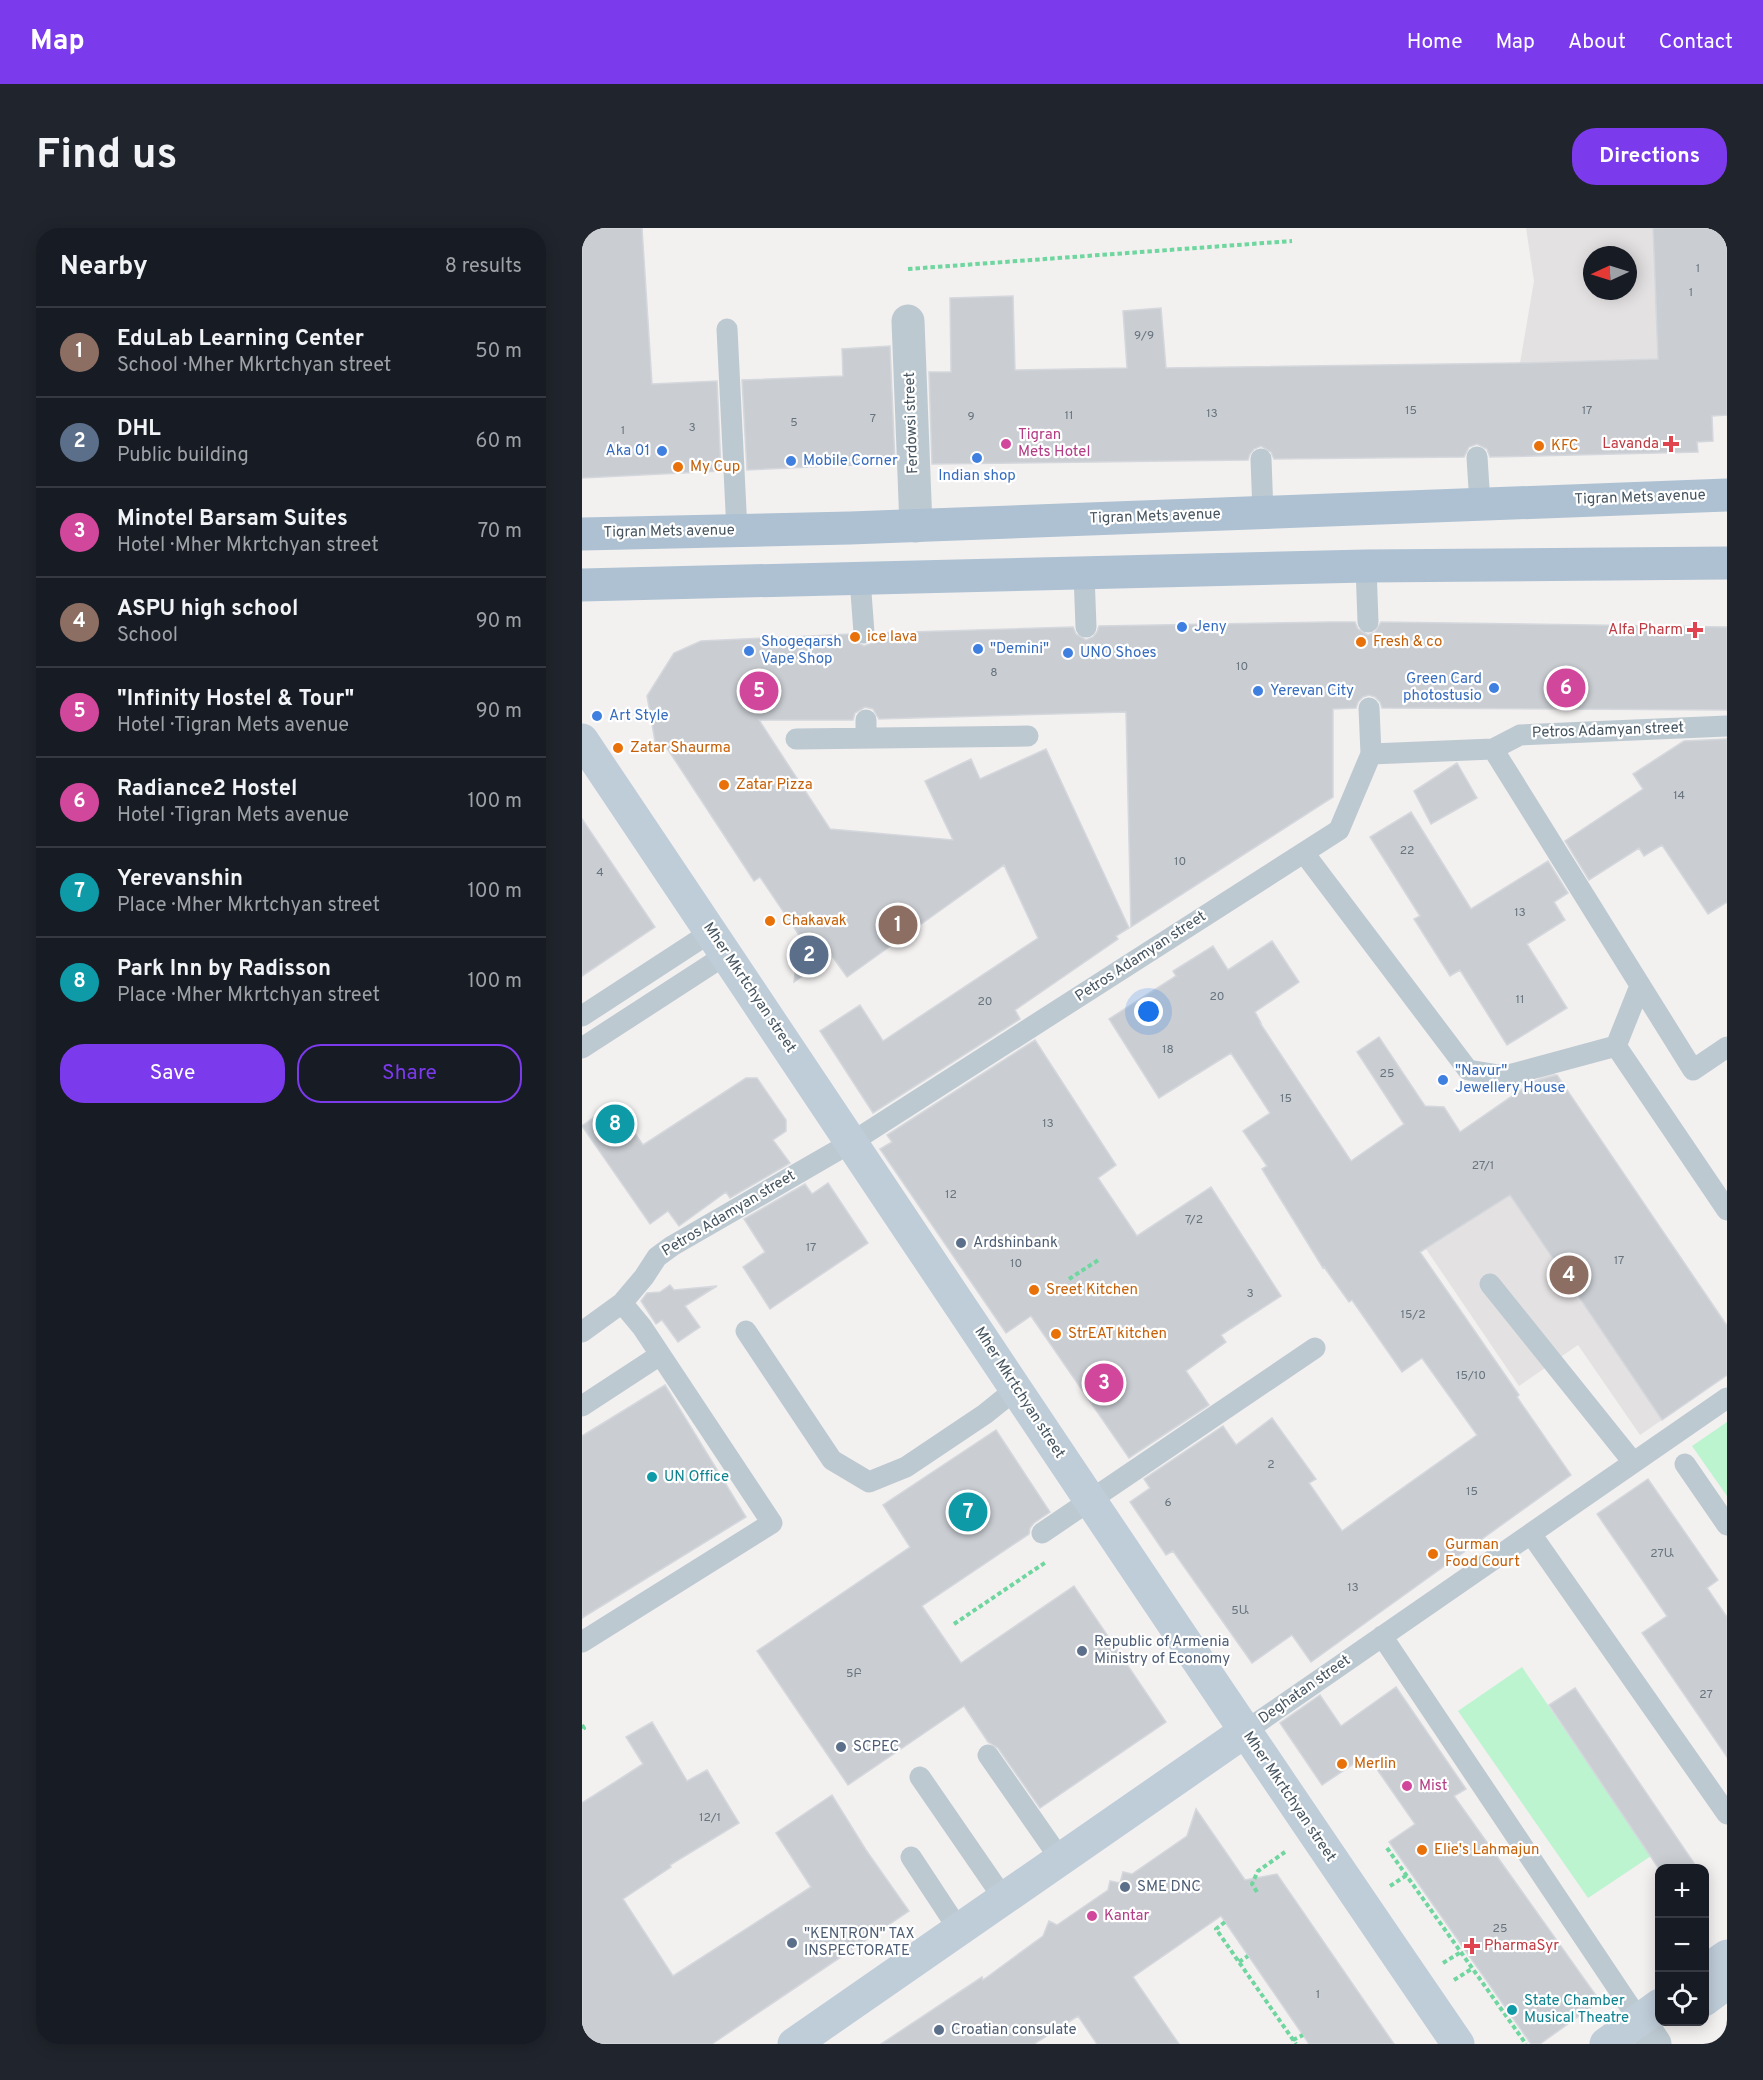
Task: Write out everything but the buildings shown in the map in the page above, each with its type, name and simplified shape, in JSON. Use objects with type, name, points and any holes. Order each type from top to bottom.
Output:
[{"type":"main road","name":"Tigran Mets avenue","points":[[582,534],[916,526],[1727,495]]},
{"type":"main road","points":[[582,585],[1366,566],[1727,563]]},
{"type":"street","name":"Ferdowsi street","points":[[908,321],[916,526]]},
{"type":"street","name":"Mher Mkrtchyan street","points":[[582,740],[1244,1732],[1458,2044]]},
{"type":"street","name":"Deghatan street","points":[[794,2044],[1244,1732]]},
{"type":"street","points":[[1709,1969],[1727,1956]]},
{"type":"street","points":[[1709,1996],[1727,1983]]},
{"type":"street","points":[[1606,2044],[1654,2029]]},
{"type":"lane","points":[[727,329],[737,531]]},
{"type":"lane","points":[[1477,457],[1480,504]]},
{"type":"lane","points":[[1261,459],[1263,513]]},
{"type":"lane","points":[[1366,566],[1368,622]]},
{"type":"lane","points":[[1084,574],[1086,627]]},
{"type":"lane","points":[[860,579],[864,633]]},
{"type":"lane","points":[[1369,708],[1371,754]]},
{"type":"lane","name":"Petros Adamyan street","points":[[582,1332],[622,1303],[657,1257],[672,1246],[852,1142],[1339,831],[1371,754],[1493,749],[1520,735],[1727,726]]},
{"type":"lane","points":[[796,739],[866,729],[1028,736]]},
{"type":"lane","points":[[1493,749],[1693,1070],[1727,1047]]},
{"type":"lane","points":[[1304,853],[1468,1070],[1505,1076],[1616,1046]]},
{"type":"lane","points":[[582,1016],[719,943]]},
{"type":"lane","points":[[582,1048],[719,943]]},
{"type":"lane","points":[[1616,1046],[1640,986]]},
{"type":"lane","points":[[1616,1046],[1727,1210]]},
{"type":"lane","points":[[1490,1284],[1633,1462]]},
{"type":"lane","points":[[582,1642],[772,1523],[642,1327],[622,1303]]},
{"type":"lane","points":[[746,1331],[832,1460],[868,1482],[906,1467],[985,1414],[1016,1389]]},
{"type":"lane","points":[[1042,1533],[1315,1348]]},
{"type":"lane","points":[[582,1406],[660,1354]]},
{"type":"lane","name":"Deghatan street","points":[[1244,1732],[1727,1398]]},
{"type":"lane","points":[[1685,1464],[1727,1525]]},
{"type":"lane","points":[[1531,1534],[1727,1814]]},
{"type":"lane","points":[[1382,1636],[1654,2029]]},
{"type":"lane","points":[[988,1755],[1060,1860]]},
{"type":"lane","points":[[920,1778],[1004,1899]]},
{"type":"lane","points":[[911,1857],[959,1930]]},
{"type":"path","points":[[908,269],[1292,241]]},
{"type":"path","points":[[1069,1279],[1100,1259]]},
{"type":"path","points":[[954,1624],[1055,1556]]},
{"type":"path","points":[[1387,1848],[1526,2044]]},
{"type":"path","points":[[1257,1892],[1252,1884],[1258,1871],[1288,1850]]},
{"type":"path","points":[[1392,1884],[1407,1875]]},
{"type":"path","points":[[1225,1922],[1216,1929],[1295,2042],[1303,2035]]},
{"type":"path","points":[[1434,1968],[1461,1952]]},
{"type":"path","points":[[1239,1962],[1248,1956]]},
{"type":"path","points":[[1446,1985],[1473,1968]]},
{"type":"shaded area","points":[[1526,228],[1727,228],[1712,416],[1713,441],[1697,442],[1698,452],[1521,456],[1520,363],[1534,281]]},
{"type":"shaded area","points":[[1552,1069],[1727,1324],[1727,1375],[1640,1435],[1578,1345],[1519,1386],[1426,1249],[1349,1302],[1305,1239]]},
{"type":"green space","points":[[1727,1422],[1727,1496],[1692,1446]]},
{"type":"green space","points":[[1522,1667],[1651,1856],[1588,1898],[1458,1711]]},
{"type":"place","name":"Tigran Mets Hotel","points":[[1006,444]]},
{"type":"place","name":"Lavanda","points":[[1671,444]]},
{"type":"place","name":"KFC","points":[[1539,446]]},
{"type":"place","name":"Aka 01","points":[[662,451]]},
{"type":"place","name":"Indian shop","points":[[977,458]]},
{"type":"place","name":"Mobile Corner","points":[[791,461]]},
{"type":"place","name":"My Cup","points":[[678,467]]},
{"type":"place","name":"Jeny","points":[[1182,627]]},
{"type":"place","name":"Alfa Pharm","points":[[1695,630]]},
{"type":"place","name":"ice lava","points":[[855,637]]},
{"type":"place","name":"Fresh & co","points":[[1361,642]]},
{"type":"place","name":"\"Demini\"","points":[[978,649]]},
{"type":"place","name":"Shogeqarsh Vape Shop","points":[[749,651]]},
{"type":"place","name":"UNO Shoes","points":[[1068,653]]},
{"type":"place","name":"Green Card photostusio","points":[[1494,688]]},
{"type":"place","name":"Radiance2 Hostel","points":[[1566,688]]},
{"type":"place","name":"\"Infinity Hostel & Tour\"","points":[[759,691]]},
{"type":"place","name":"Yerevan City","points":[[1258,691]]},
{"type":"place","name":"Art Style","points":[[597,716]]},
{"type":"place","name":"Zatar Shaurma","points":[[618,748]]},
{"type":"place","name":"Zatar Pizza","points":[[724,785]]},
{"type":"place","name":"Chakavak","points":[[770,921]]},
{"type":"place","name":"EduLab Learning Center","points":[[898,925]]},
{"type":"place","name":"DHL","points":[[809,955]]},
{"type":"place","name":"\"Navur\" Jewellery House","points":[[1443,1080]]},
{"type":"place","name":"Park Inn by Radisson","points":[[615,1124]]},
{"type":"place","name":"Ardshinbank","points":[[961,1243]]},
{"type":"place","name":"ASPU high school","points":[[1569,1275]]},
{"type":"place","name":"Sreet Kitchen","points":[[1034,1290]]},
{"type":"place","name":"StrEAT kitchen","points":[[1056,1334]]},
{"type":"place","name":"Minotel Barsam Suites","points":[[1104,1383]]},
{"type":"place","name":"UN Office","points":[[652,1477]]},
{"type":"place","name":"Yerevanshin","points":[[968,1512]]},
{"type":"place","name":"Gurman Food Court","points":[[1433,1554]]},
{"type":"place","name":"Republic of Armenia Ministry of Economy","points":[[1082,1651]]},
{"type":"place","name":"SCPEC","points":[[841,1747]]},
{"type":"place","name":"Merlin","points":[[1342,1764]]},
{"type":"place","name":"Mist","points":[[1407,1786]]},
{"type":"place","name":"Elie's Lahmajun","points":[[1422,1850]]},
{"type":"place","name":"SME DNC","points":[[1125,1887]]},
{"type":"place","name":"Kantar","points":[[1092,1916]]},
{"type":"place","name":"\"KENTRON\" TAX INSPECTORATE","points":[[792,1943]]},
{"type":"place","name":"PharmaSyr","points":[[1472,1946]]},
{"type":"place","name":"State Chamber Musical Theatre","points":[[1512,2010]]},
{"type":"place","name":"Croatian consulate","points":[[939,2030]]}]
